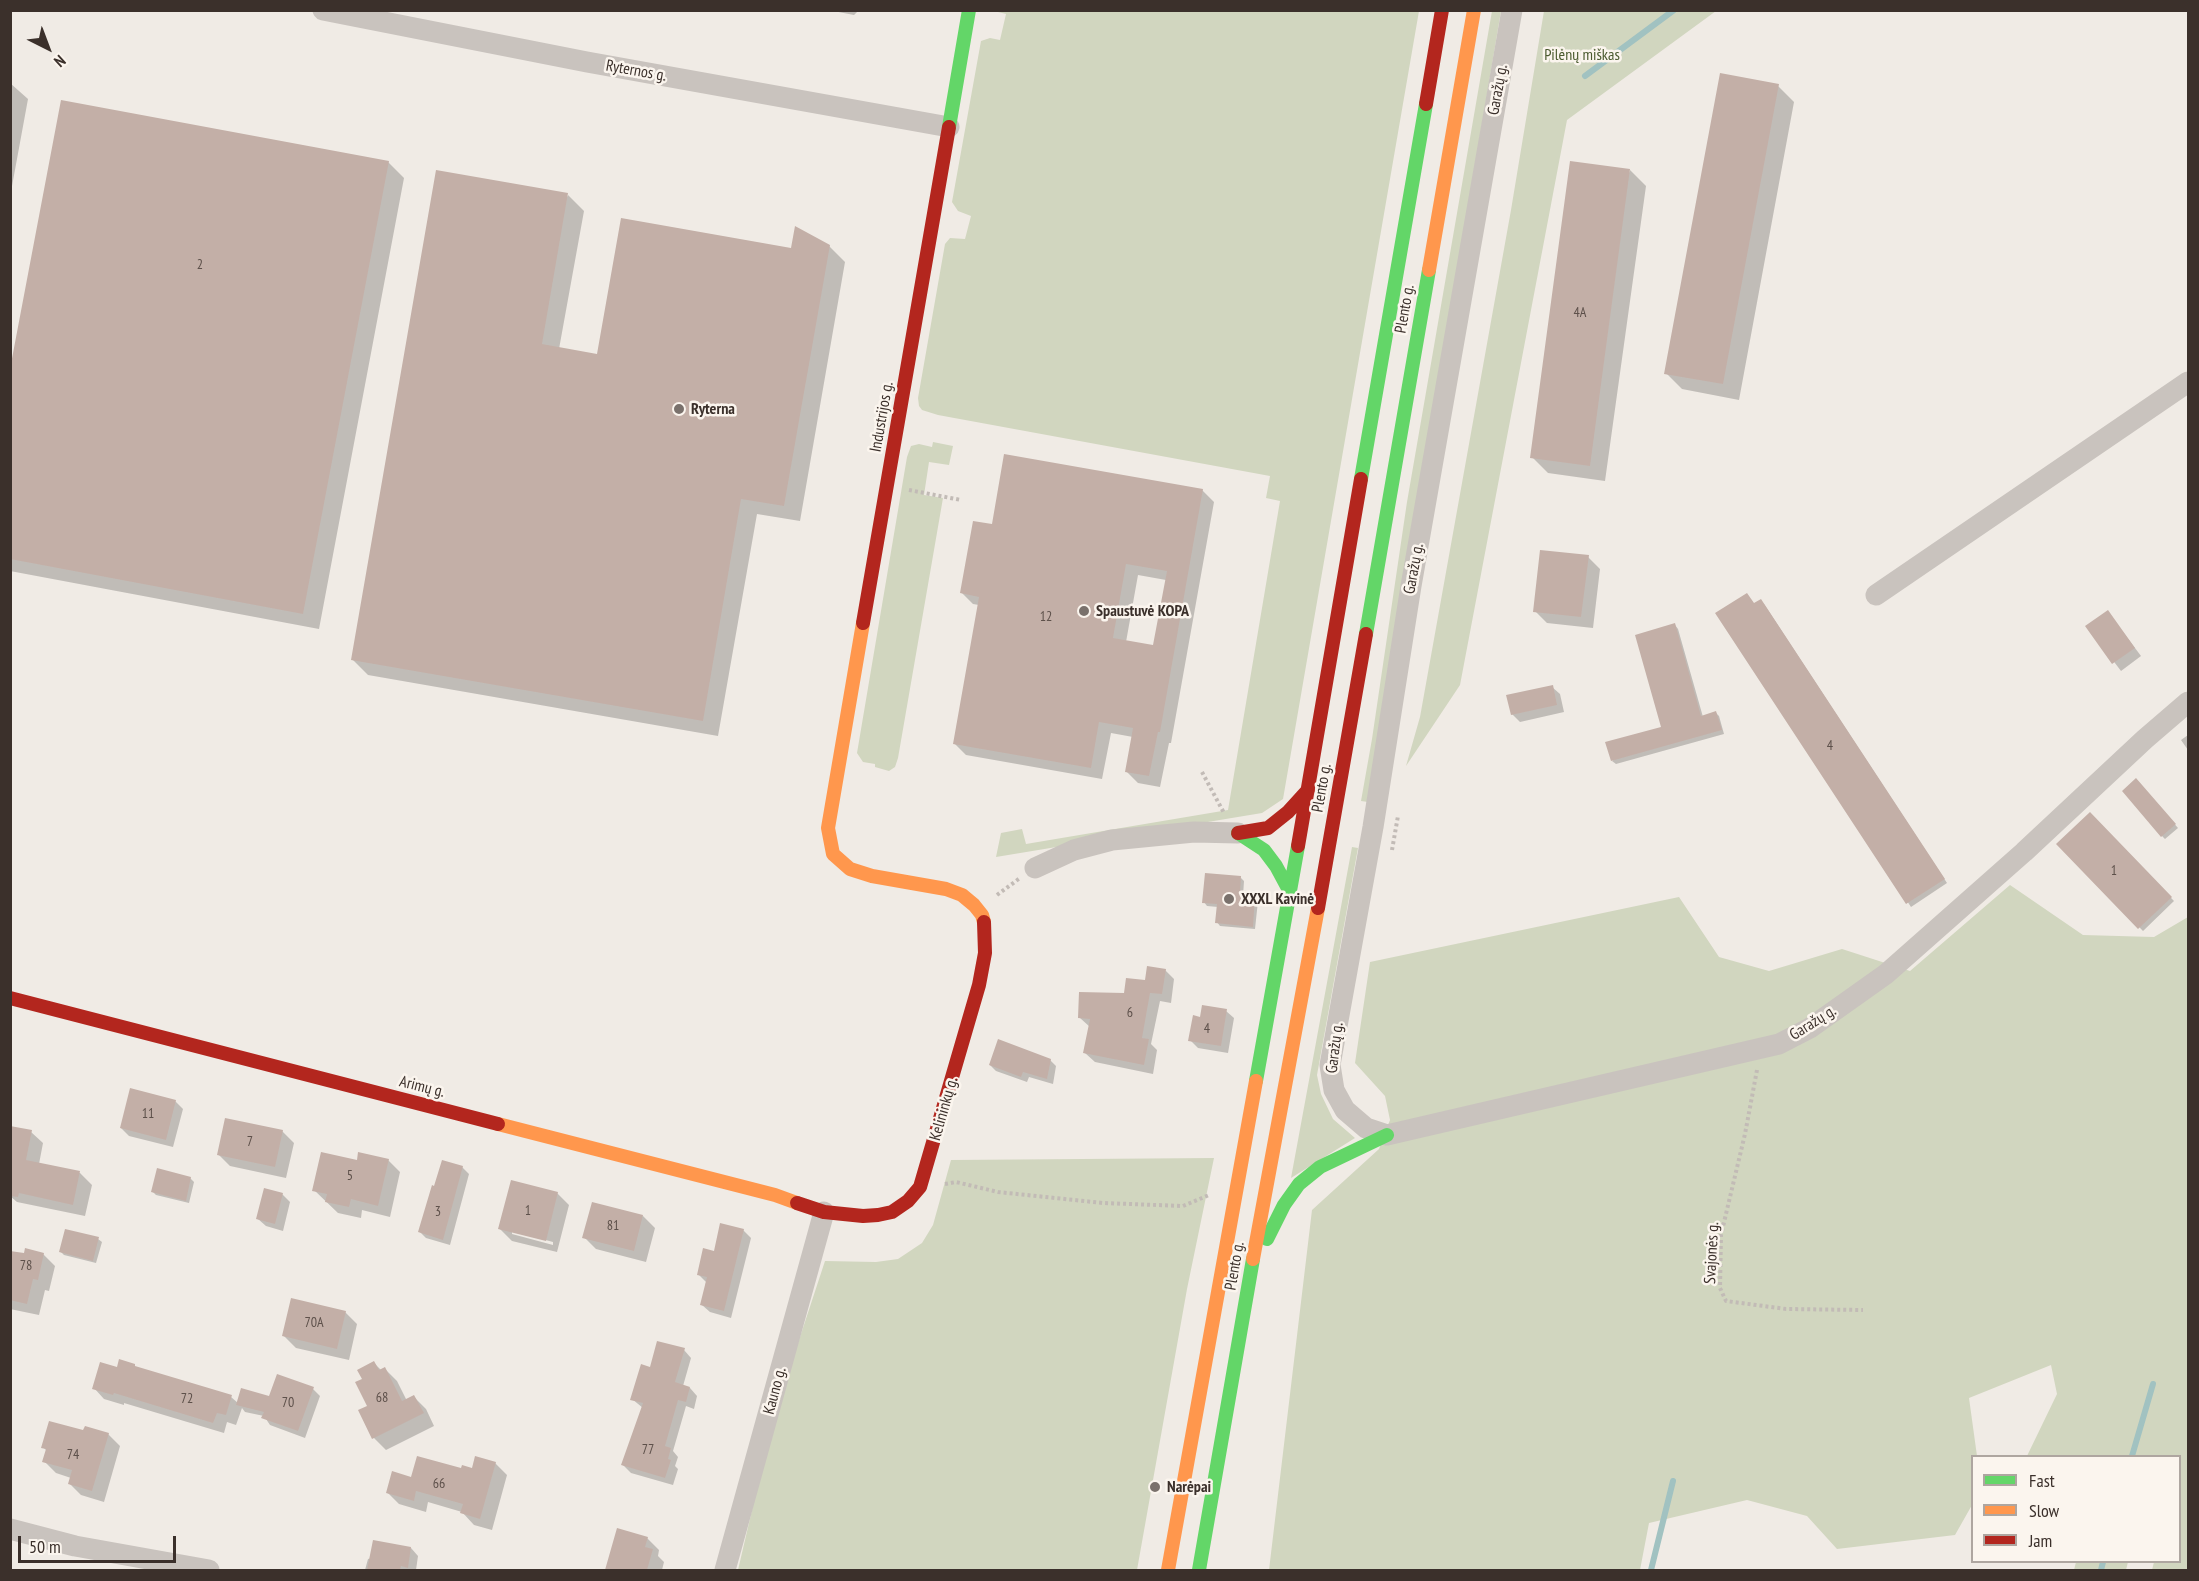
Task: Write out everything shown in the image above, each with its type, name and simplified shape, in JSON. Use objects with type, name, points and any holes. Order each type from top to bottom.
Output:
[{"type":"main road","name":"Industrijos g.","points":[[969,10],[828,828],[833,854],[850,868],[872,876],[946,889],[962,895],[977,909]]},
{"type":"main road","name":"Plento g.","points":[[1168,1570],[1308,790],[1442,10]]},
{"type":"main road","name":"Plento g.","points":[[1199,1570],[1332,830],[1474,10]]},
{"type":"main road","points":[[1237,833],[1268,828],[1288,812],[1308,790]]},
{"type":"main road","points":[[1237,833],[1264,850],[1290,892]]},
{"type":"main road","name":"Kelininkų g.","points":[[920,1187],[979,985],[987,927],[977,909]]},
{"type":"main road","name":"Arimų g.","points":[[10,998],[775,1195],[824,1212]]},
{"type":"main road","points":[[1251,1274],[1284,1205],[1299,1184],[1320,1167],[1387,1135]]},
{"type":"main road","points":[[824,1212],[863,1216],[892,1212],[908,1201],[920,1187]]},
{"type":"street","name":"Ryternos g.","points":[[323,10],[587,62],[949,127]]},
{"type":"street","name":"Garažų g.","points":[[1512,10],[1411,586],[1373,827],[1330,1065],[1334,1090],[1345,1110],[1366,1128],[1387,1135],[1779,1044],[1809,1028],[1886,974],[2188,702]]},
{"type":"street","points":[[1876,596],[2188,382]]},
{"type":"street","points":[[1035,868],[1074,850],[1112,840],[1194,832],[1237,833]]},
{"type":"street","name":"Kauno g.","points":[[725,1570],[824,1212]]},
{"type":"street","points":[[10,1529],[75,1546],[209,1570]]},
{"type":"path","points":[[887,486],[961,500]]},
{"type":"path","points":[[1202,772],[1237,833]]},
{"type":"path","points":[[977,909],[1035,868]]},
{"type":"path","name":"Svajonės g.","points":[[1779,1044],[1756,1071],[1745,1134],[1721,1234],[1720,1288],[1726,1301],[1786,1309],[1863,1310]]},
{"type":"path","points":[[920,1187],[956,1182],[998,1192],[1102,1203],[1183,1206],[1237,1184]]},
{"type":"green space","points":[[994,11],[1419,11],[1283,799],[1262,813],[996,857],[1001,833],[1022,829],[1026,844],[1228,810],[1280,501],[1266,498],[1270,476],[938,415],[922,410],[919,406],[918,398],[945,244],[950,238],[965,239],[971,216],[958,211],[952,202],[981,41],[990,38],[1000,40],[1006,14]]},
{"type":"green space","points":[[1492,11],[1501,11],[1368,802],[1361,801],[1407,502]]},
{"type":"green space","name":"Pilėnų miškas","points":[[1544,11],[1716,11],[1567,120],[1460,685],[1406,766],[1420,717],[1511,210]]},
{"type":"green space","points":[[933,442],[953,446],[949,465],[929,462],[924,495],[943,498],[898,758],[895,767],[889,771],[875,767],[875,764],[863,762],[857,753],[907,457],[911,446],[919,444],[932,447]]},
{"type":"green space","points":[[1352,847],[1358,848],[1317,1075],[1321,1094],[1333,1119],[1355,1138],[1291,1178]]},
{"type":"green space","points":[[2010,885],[2083,935],[2154,937],[2188,917],[2188,1570],[2152,1570],[2154,1563],[2181,1563],[2181,1455],[2027,1455],[2057,1394],[2051,1365],[1969,1398],[1977,1455],[1971,1455],[1971,1507],[1955,1535],[1837,1549],[1807,1516],[1747,1500],[1649,1523],[1640,1570],[1269,1570],[1312,1210],[1379,1149],[1390,1120],[1385,1096],[1355,1063],[1370,962],[1679,897],[1719,957],[1769,971],[1842,949],[1910,971]]},
{"type":"green space","points":[[1214,1158],[1187,1289],[1137,1570],[738,1570],[774,1416],[825,1261],[876,1262],[898,1259],[922,1243],[933,1225],[951,1160]]},
{"type":"green space","points":[[2076,1563],[2128,1563],[2126,1570],[2074,1570]]},
{"type":"building","points":[[1720,73],[1779,84],[1723,384],[1664,374]]},
{"type":"building","points":[[61,100],[389,161],[303,614],[10,559],[10,369]]},
{"type":"building","points":[[1570,161],[1630,169],[1590,466],[1530,458]]},
{"type":"building","points":[[436,170],[568,193],[542,344],[597,354],[621,218],[791,248],[795,226],[830,245],[784,506],[741,499],[703,721],[351,660]]},
{"type":"building","points":[[1004,454],[1203,489],[1160,732],[1158,732],[1149,776],[1125,772],[1133,728],[1099,722],[1091,768],[953,744],[979,597],[960,593],[973,521],[992,524]],"holes":[[[1126,564],[1167,571],[1153,645],[1113,638]]]},
{"type":"building","points":[[1540,550],[1589,555],[1581,617],[1533,612]]},
{"type":"building","points":[[1747,593],[1754,603],[1761,599],[1945,879],[1906,904],[1715,613]]},
{"type":"building","points":[[2108,610],[2135,648],[2112,664],[2085,626]]},
{"type":"building","points":[[1675,623],[1701,716],[1716,711],[1722,730],[1611,761],[1605,742],[1661,727],[1635,635]]},
{"type":"building","points":[[1553,685],[1557,705],[1511,715],[1506,695]]},
{"type":"building","points":[[2136,778],[2176,824],[2161,837],[2122,791]]},
{"type":"building","points":[[2090,812],[2172,897],[2138,929],[2056,844]]},
{"type":"building","name":"XXXL Kavinė","points":[[1205,873],[1241,876],[1240,894],[1255,896],[1253,927],[1215,923],[1217,904],[1202,903]]},
{"type":"building","points":[[1147,966],[1166,969],[1162,994],[1150,993],[1142,1038],[1149,1039],[1144,1065],[1083,1053],[1090,1019],[1078,1018],[1079,992],[1124,993],[1126,978],[1145,980]]},
{"type":"building","points":[[1202,1005],[1227,1009],[1221,1046],[1188,1041],[1193,1015],[1200,1017]]},
{"type":"building","points":[[998,1039],[1051,1059],[1047,1079],[1023,1072],[1021,1077],[989,1065]]},
{"type":"building","points":[[130,1088],[176,1100],[166,1140],[120,1128]]},
{"type":"building","points":[[225,1118],[283,1130],[275,1167],[217,1155]]},
{"type":"building","points":[[10,1126],[32,1130],[26,1160],[80,1171],[73,1205],[19,1193],[18,1197],[10,1196]]},
{"type":"building","points":[[321,1152],[357,1160],[358,1152],[389,1159],[378,1206],[351,1199],[349,1207],[325,1202],[327,1194],[312,1191]]},
{"type":"building","points":[[442,1160],[463,1166],[443,1240],[418,1232]]},
{"type":"building","points":[[157,1168],[191,1177],[186,1201],[151,1192]]},
{"type":"building","points":[[511,1180],[558,1192],[546,1241],[498,1229]]},
{"type":"building","points":[[264,1188],[283,1193],[275,1224],[256,1219]]},
{"type":"building","points":[[592,1202],[643,1215],[634,1251],[582,1238]]},
{"type":"building","points":[[720,1223],[744,1229],[724,1311],[700,1305],[707,1277],[697,1275],[703,1248],[714,1251]]},
{"type":"building","points":[[65,1229],[99,1237],[93,1261],[59,1252]]},
{"type":"building","points":[[25,1248],[44,1253],[38,1280],[33,1279],[27,1304],[10,1300],[10,1251],[24,1253]]},
{"type":"building","points":[[291,1298],[346,1311],[337,1349],[282,1336]]},
{"type":"building","points":[[657,1341],[685,1348],[675,1382],[690,1387],[686,1402],[678,1400],[665,1446],[671,1448],[668,1459],[671,1460],[665,1478],[621,1465],[643,1403],[630,1400],[641,1364],[650,1367]]},
{"type":"building","points":[[119,1359],[135,1364],[135,1366],[232,1395],[226,1415],[217,1413],[213,1423],[114,1393],[113,1395],[92,1389],[100,1362],[117,1367]]},
{"type":"building","points":[[374,1361],[379,1370],[385,1367],[402,1401],[414,1395],[424,1413],[372,1439],[358,1410],[367,1406],[355,1382],[362,1379],[357,1370]]},
{"type":"building","points":[[277,1374],[314,1387],[298,1431],[261,1418],[264,1412],[236,1405],[241,1388],[269,1396]]},
{"type":"building","points":[[49,1421],[83,1430],[85,1426],[109,1433],[92,1491],[68,1484],[72,1470],[42,1462],[46,1449],[41,1448]]},
{"type":"building","points":[[417,1456],[461,1468],[462,1465],[472,1468],[475,1456],[496,1462],[480,1519],[460,1513],[463,1504],[416,1491],[414,1501],[386,1493],[392,1471],[411,1477]]},
{"type":"building","points":[[617,1528],[648,1537],[645,1547],[653,1549],[647,1570],[605,1570]]},
{"type":"building","points":[[373,1540],[411,1547],[408,1568],[401,1566],[400,1570],[367,1570]]},
{"type":"waterway","points":[[1585,76],[1674,10]]},
{"type":"waterway","points":[[2132,1455],[2153,1384]]},
{"type":"waterway","points":[[1651,1570],[1673,1481]]},
{"type":"waterway","points":[[2101,1570],[2103,1563]]},
{"type":"traffic: fast","points":[[949,127],[969,10]]},
{"type":"traffic: fast","points":[[1361,479],[1426,104]]},
{"type":"traffic: fast","points":[[1366,634],[1429,270]]},
{"type":"traffic: fast","points":[[1238,833],[1264,850],[1290,892]]},
{"type":"traffic: fast","points":[[1256,1081],[1298,846]]},
{"type":"traffic: fast","points":[[1267,1239],[1284,1205],[1299,1184],[1320,1167],[1387,1135]]},
{"type":"traffic: fast","points":[[1199,1570],[1253,1259]]},
{"type":"traffic: slow","points":[[1429,270],[1474,10]]},
{"type":"traffic: slow","points":[[863,623],[828,828],[833,854],[850,869],[872,876],[946,889],[962,895],[974,905],[982,915],[984,922]]},
{"type":"traffic: slow","points":[[1253,1259],[1318,908]]},
{"type":"traffic: slow","points":[[1168,1570],[1256,1081]]},
{"type":"traffic: slow","points":[[498,1124],[775,1195],[797,1203]]},
{"type":"traffic: jam","points":[[1426,104],[1442,10]]},
{"type":"traffic: jam","points":[[863,623],[949,127]]},
{"type":"traffic: jam","points":[[1298,846],[1361,479]]},
{"type":"traffic: jam","points":[[1318,908],[1366,634]]},
{"type":"traffic: jam","points":[[1238,833],[1268,828],[1288,812],[1308,790]]},
{"type":"traffic: jam","points":[[797,1203],[824,1212],[863,1216],[878,1215],[892,1212],[908,1201],[920,1187],[979,985],[985,953],[984,922]]},
{"type":"traffic: jam","points":[[10,998],[498,1124]]},
{"type":"place","name":"Ryterna","points":[[679,409]]},
{"type":"place","name":"Spaustuvė KOPA","points":[[1084,611]]},
{"type":"place","name":"XXXL Kavinė","points":[[1229,899]]},
{"type":"place","name":"Narėpai","points":[[1155,1487]]}]
